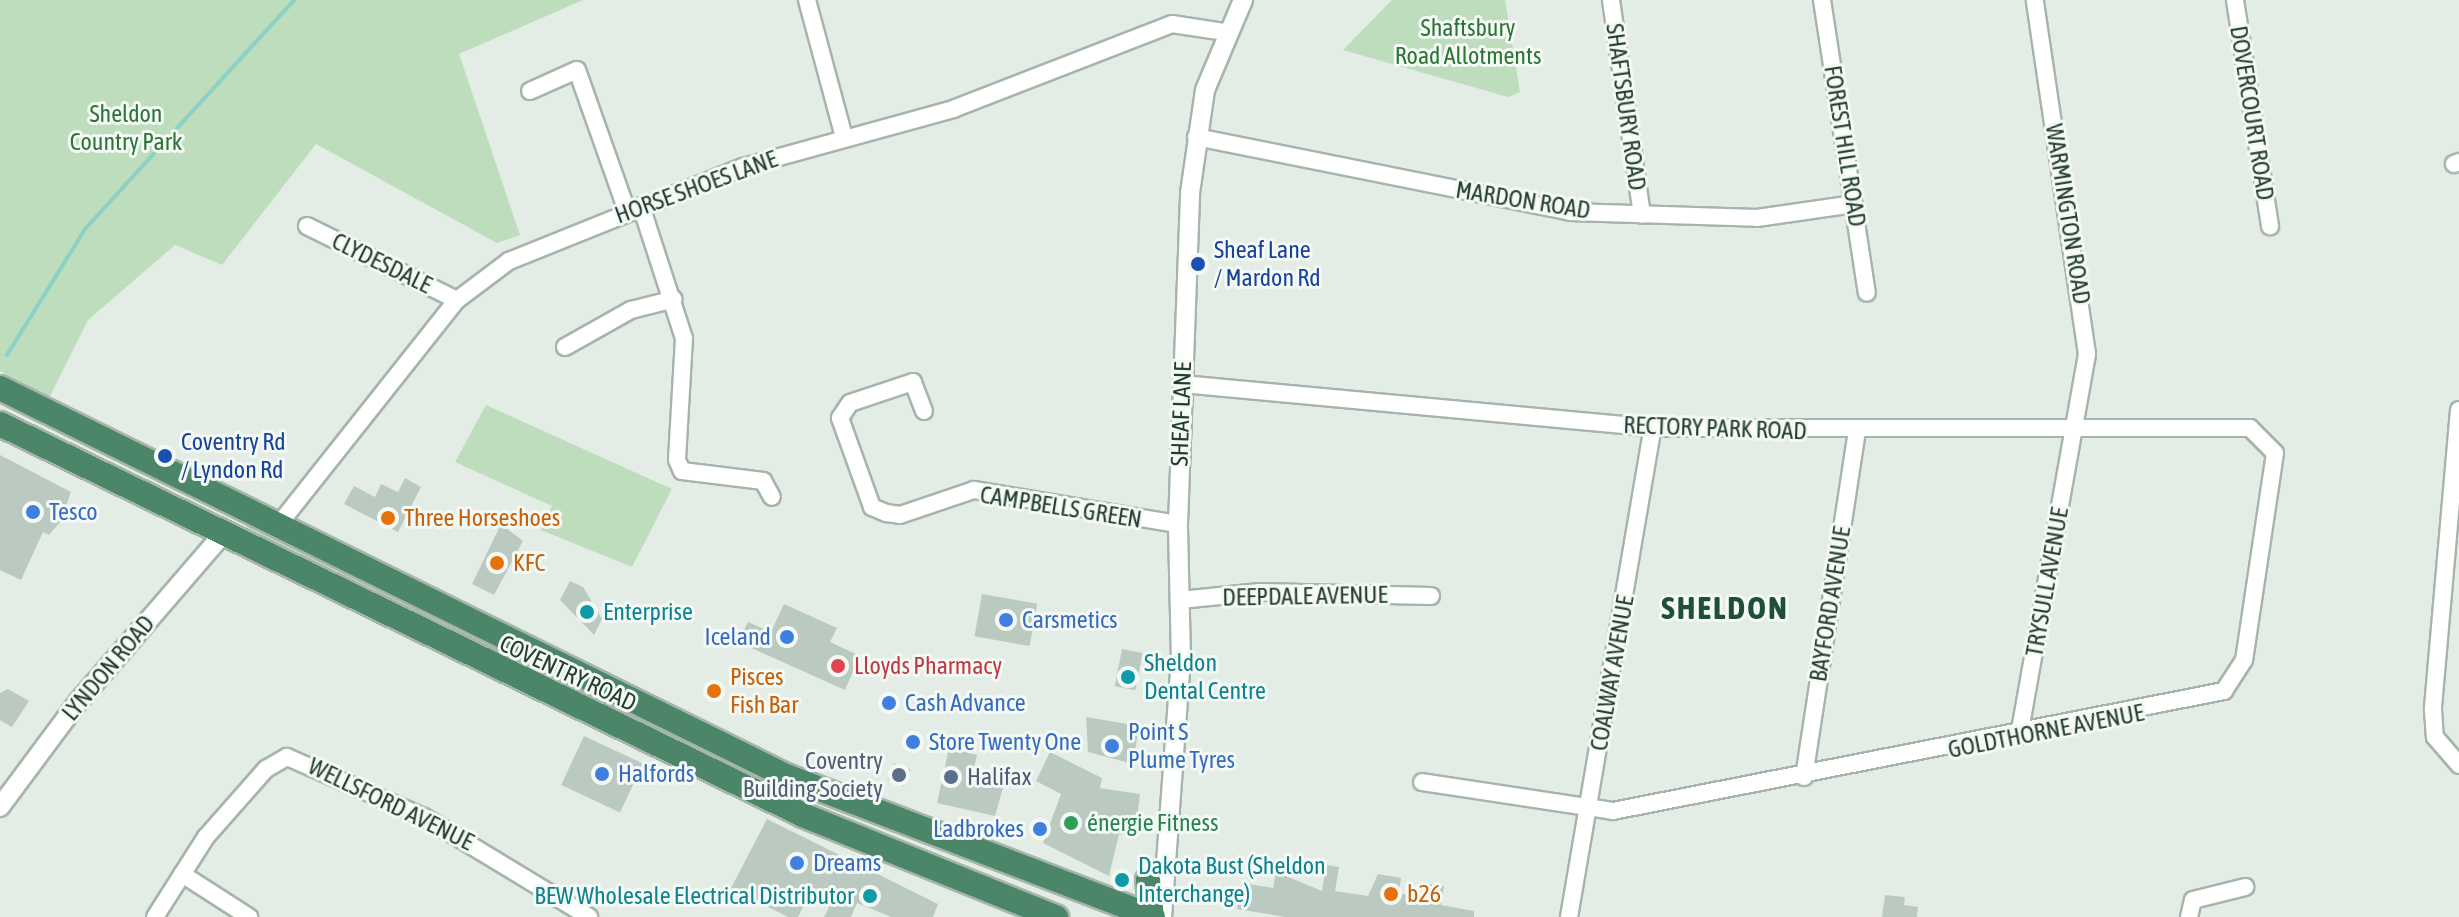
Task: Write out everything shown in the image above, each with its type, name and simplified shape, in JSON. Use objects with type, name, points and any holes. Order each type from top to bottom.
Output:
[{"type":"highway","name":"COVENTRY ROAD","points":[[0,391],[508,645],[911,830],[1149,916]]},
{"type":"highway","points":[[0,391],[23,414],[214,511],[223,534]]},
{"type":"highway","name":"COVENTRY ROAD","points":[[0,424],[803,815],[1056,917]]},
{"type":"highway","points":[[911,830],[949,855],[1108,917]]},
{"type":"highway","points":[[1149,916],[1157,880]]},
{"type":"street","points":[[807,0],[844,137]]},
{"type":"street","name":"SHAFTSBURY ROAD","points":[[1611,0],[1642,215]]},
{"type":"street","name":"FOREST HILL ROAD","points":[[1822,0],[1867,293]]},
{"type":"street","name":"WARMINGTON ROAD","points":[[2035,0],[2087,338],[2074,428]]},
{"type":"street","name":"DOVERCOURT ROAD","points":[[2235,0],[2270,226]]},
{"type":"street","name":"SHEAF LANE","points":[[1162,917],[1157,880],[1165,827],[1180,600],[1178,524],[1182,384],[1196,137],[1225,32],[1240,5]]},
{"type":"street","name":"HORSE SHOES LANE","points":[[276,528],[457,300],[509,261],[634,208],[844,137],[953,109],[1172,24],[1225,32]]},
{"type":"street","points":[[530,91],[577,70],[674,299],[684,338],[682,471],[763,481],[772,497]]},
{"type":"street","name":"MARDON ROAD","points":[[1196,137],[1570,212],[1757,218],[1854,204]]},
{"type":"street","name":"CLYDESDALE","points":[[307,226],[457,300]]},
{"type":"street","points":[[565,347],[631,310],[674,299]]},
{"type":"street","name":"CAMPBELLS GREEN","points":[[924,411],[913,382],[850,403],[840,418],[872,507],[900,515],[974,490],[1178,524]]},
{"type":"street","name":"RECTORY PARK ROAD","points":[[1182,384],[1653,428],[1857,432],[2250,428]]},
{"type":"street","points":[[2459,410],[2433,710],[2435,737],[2459,765]]},
{"type":"street","name":"COALWAY AVENUE","points":[[1569,917],[1653,428]]},
{"type":"street","name":"TRYSULL AVENUE","points":[[2019,736],[2074,428]]},
{"type":"street","name":"GOLDTHORNE AVENUE","points":[[1422,782],[1587,812],[1804,777],[2192,702],[2232,684],[2244,660],[2275,462],[2269,441],[2250,428]]},
{"type":"street","name":"BAYFORD AVENUE","points":[[1804,777],[1857,432]]},
{"type":"street","name":"LYNDON ROAD","points":[[0,806],[78,702],[223,534]]},
{"type":"street","name":"DEEPDALE AVENUE","points":[[1180,600],[1260,592],[1431,596]]},
{"type":"street","name":"WELLSFORD AVENUE","points":[[155,917],[182,874],[266,769],[287,757],[424,817],[589,917]]},
{"type":"street","points":[[182,874],[249,917]]},
{"type":"street","points":[[2189,917],[2193,900],[2245,887]]},
{"type":"green space","name":"Sheldon Country Park","points":[[0,0],[583,0],[459,54],[520,235],[497,243],[316,144],[222,265],[175,245],[88,320],[48,400],[0,371]]},
{"type":"green space","name":"Shaftsbury Road Allotments","points":[[1392,0],[1505,0],[1520,92],[1508,97],[1343,50]]},
{"type":"green space","points":[[486,405],[672,489],[632,567],[541,530],[552,506],[455,462]]},
{"type":"green space","points":[[247,521],[779,781],[775,788],[802,804],[247,537]]},
{"type":"building","name":"Tesco","points":[[0,455],[71,492],[61,521],[49,535],[43,532],[21,580],[0,570]]},
{"type":"building","name":"Three Horseshoes","points":[[405,478],[421,487],[398,532],[344,504],[354,486],[375,497],[381,484],[398,492]]},
{"type":"building","name":"KFC","points":[[501,524],[523,541],[494,595],[472,584]]},
{"type":"building","name":"Enterprise","points":[[570,581],[583,587],[602,619],[594,635],[560,600]]},
{"type":"building","name":"Carsmetics","points":[[982,594],[1037,604],[1030,646],[975,636]]},
{"type":"building","name":"Iceland","points":[[784,604],[837,628],[830,642],[860,656],[845,690],[738,642],[748,622],[771,632]]},
{"type":"building","points":[[1122,649],[1143,653],[1135,690],[1115,686]]},
{"type":"building","points":[[8,689],[29,701],[12,727],[0,720],[0,693]]},
{"type":"building","points":[[1086,717],[1139,726],[1133,764],[1088,752]]},
{"type":"building","name":"Halfords","points":[[584,736],[643,763],[620,812],[561,785]]},
{"type":"building","points":[[949,748],[977,755],[974,768],[1006,777],[995,816],[937,803]]},
{"type":"building","points":[[1050,752],[1102,778],[1100,788],[1140,794],[1135,836],[1119,834],[1109,876],[1043,843],[1061,794],[1036,781]]},
{"type":"building","name":"Coventry Building Society","points":[[894,763],[911,770],[904,786],[887,780]]},
{"type":"building","points":[[767,819],[938,904],[933,917],[891,917],[857,903],[851,917],[824,917],[829,907],[808,897],[798,917],[788,917],[731,888]]},
{"type":"building","points":[[1326,865],[1339,867],[1335,891],[1368,896],[1378,874],[1401,878],[1399,893],[1428,898],[1430,884],[1444,886],[1441,905],[1474,911],[1474,917],[1285,917],[1237,909],[1242,883],[1273,888],[1276,872],[1322,891]]},
{"type":"building","points":[[1885,895],[1905,897],[1904,905],[1918,907],[1917,917],[1882,917]]},
{"type":"waterway","points":[[7,355],[85,229],[294,0]]},
{"type":"place","name":"Sheaf Lane / Mardon Rd","points":[[1198,264]]},
{"type":"place","name":"Coventry Rd / Lyndon Rd","points":[[165,456]]},
{"type":"place","name":"Tesco","points":[[33,512]]},
{"type":"place","name":"Three Horseshoes","points":[[388,518]]},
{"type":"place","name":"KFC","points":[[497,563]]},
{"type":"place","name":"Enterprise","points":[[587,612]]},
{"type":"place","name":"Carsmetics","points":[[1006,620]]},
{"type":"place","name":"Iceland","points":[[787,637]]},
{"type":"place","name":"Lloyds Pharmacy","points":[[838,666]]},
{"type":"place","name":"Sheldon Dental Centre","points":[[1128,677]]},
{"type":"place","name":"Pisces Fish Bar","points":[[714,691]]},
{"type":"place","name":"Cash Advance","points":[[889,703]]},
{"type":"place","name":"Store Twenty One","points":[[913,742]]},
{"type":"place","name":"Point S Plume Tyres","points":[[1112,746]]},
{"type":"place","name":"Halfords","points":[[602,774]]},
{"type":"place","name":"Coventry Building Society","points":[[899,775]]},
{"type":"place","name":"Halifax","points":[[951,777]]},
{"type":"place","name":"énergie Fitness","points":[[1071,823]]},
{"type":"place","name":"Ladbrokes","points":[[1040,829]]},
{"type":"place","name":"Dreams","points":[[797,863]]},
{"type":"place","name":"Dakota Bust (Sheldon Interchange)","points":[[1122,880]]},
{"type":"place","name":"b26","points":[[1391,894]]},
{"type":"place","name":"BEW Wholesale Electrical Distributor","points":[[870,896]]},
{"type":"district","name":"SHELDON","points":[[1725,608]]}]
